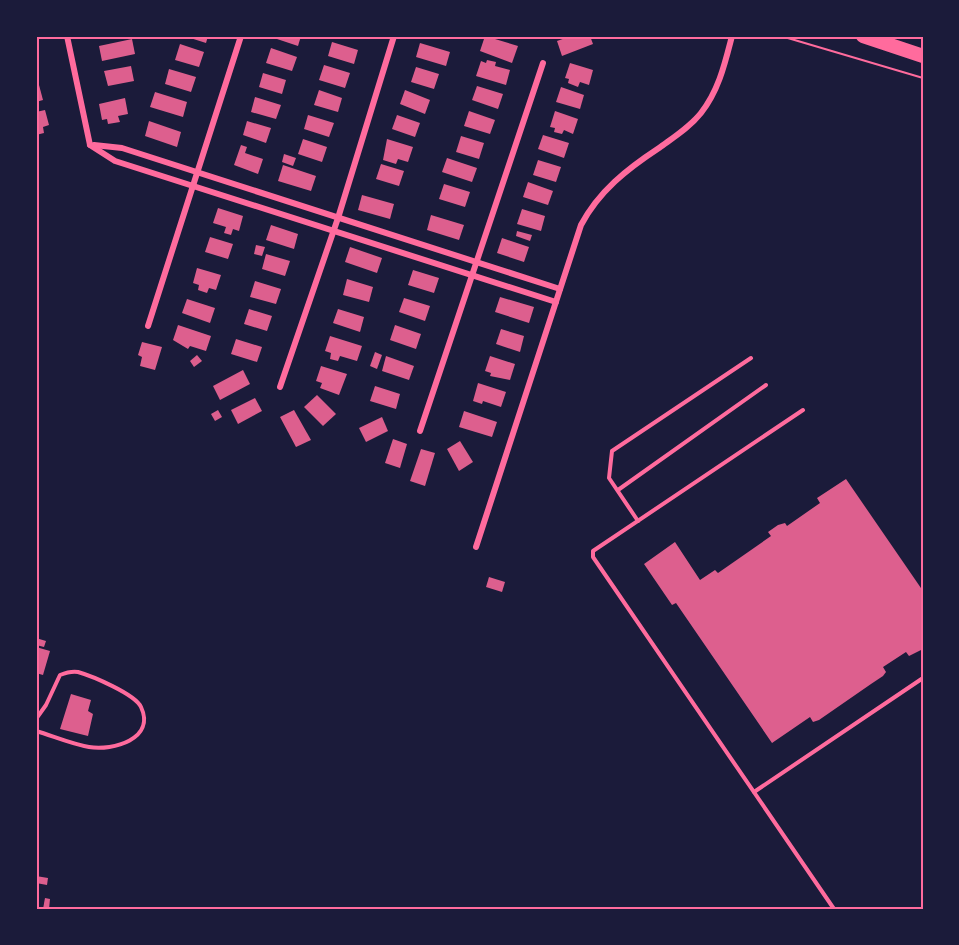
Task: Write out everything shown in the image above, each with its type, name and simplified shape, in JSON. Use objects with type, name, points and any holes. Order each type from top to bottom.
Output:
[{"type":"highway","points":[[863,36],[923,56]]},
{"type":"street","points":[[67,36],[90,145],[115,161],[556,302]]},
{"type":"street","points":[[148,326],[242,36]]},
{"type":"street","points":[[280,387],[338,218],[394,36]]},
{"type":"street","points":[[476,547],[573,247],[591,207],[614,180],[681,133],[701,112],[716,90],[732,36]]},
{"type":"street","points":[[420,431],[543,63]]},
{"type":"street","points":[[90,145],[122,148],[560,289]]},
{"type":"lane","points":[[638,521],[609,478],[612,451],[751,357]]},
{"type":"lane","points":[[618,490],[766,385]]},
{"type":"lane","points":[[803,410],[593,551],[593,557],[834,909]]},
{"type":"lane","points":[[36,719],[46,705],[60,675],[76,672],[132,696],[141,707],[144,721],[138,736],[124,745],[108,747],[89,747],[36,730]]},
{"type":"lane","points":[[754,792],[923,678]]},
{"type":"path","points":[[782,36],[923,78]]},
{"type":"building","points":[[184,36],[208,36],[206,43]]},
{"type":"building","points":[[274,36],[301,36],[298,46],[274,38]]},
{"type":"building","points":[[485,36],[518,46],[512,63],[480,51]]},
{"type":"building","points":[[571,36],[590,36],[593,44],[562,56],[557,41]]},
{"type":"building","points":[[132,39],[135,54],[102,61],[99,46]]},
{"type":"building","points":[[332,42],[358,50],[354,64],[328,56]]},
{"type":"building","points":[[420,43],[450,52],[446,66],[416,57]]},
{"type":"building","points":[[180,44],[204,52],[199,67],[175,60]]},
{"type":"building","points":[[271,48],[297,57],[292,71],[266,63]]},
{"type":"building","points":[[487,60],[496,62],[495,66],[510,70],[506,85],[476,76],[481,61],[486,63]]},
{"type":"building","points":[[570,63],[593,70],[589,85],[580,82],[578,87],[568,83],[569,79],[565,78]]},
{"type":"building","points":[[324,65],[350,73],[345,88],[319,80]]},
{"type":"building","points":[[131,66],[134,81],[108,86],[104,71]]},
{"type":"building","points":[[416,67],[439,74],[434,89],[411,82]]},
{"type":"building","points":[[169,69],[196,77],[191,92],[165,84]]},
{"type":"building","points":[[263,73],[286,80],[282,94],[259,87]]},
{"type":"building","points":[[36,85],[39,85],[43,100],[36,102]]},
{"type":"building","points":[[477,86],[503,94],[498,109],[472,100]]},
{"type":"building","points":[[561,87],[584,95],[580,109],[556,102]]},
{"type":"building","points":[[319,90],[342,98],[338,112],[314,105]]},
{"type":"building","points":[[405,90],[430,100],[425,114],[400,104]]},
{"type":"building","points":[[155,92],[187,102],[183,117],[150,107]]},
{"type":"building","points":[[255,97],[281,105],[276,119],[251,112]]},
{"type":"building","points":[[125,98],[128,114],[118,116],[120,122],[108,124],[107,119],[102,120],[99,104]]},
{"type":"building","points":[[45,110],[49,125],[43,127],[44,133],[36,135],[36,112]]},
{"type":"building","points":[[469,111],[495,120],[490,134],[464,126]]},
{"type":"building","points":[[555,111],[578,119],[573,134],[564,130],[562,134],[554,132],[555,128],[550,127]]},
{"type":"building","points":[[308,115],[334,123],[329,137],[304,129]]},
{"type":"building","points":[[397,115],[420,123],[415,137],[392,129]]},
{"type":"building","points":[[149,121],[181,132],[177,147],[145,136]]},
{"type":"building","points":[[247,121],[271,128],[266,143],[243,135]]},
{"type":"building","points":[[543,135],[569,143],[564,158],[538,149]]},
{"type":"building","points":[[461,136],[484,143],[479,159],[456,152]]},
{"type":"building","points":[[303,139],[327,147],[322,162],[298,154]]},
{"type":"building","points":[[387,139],[413,147],[408,162],[398,159],[396,164],[383,160]]},
{"type":"building","points":[[241,145],[247,147],[245,153],[263,159],[258,174],[234,165]]},
{"type":"building","points":[[284,154],[296,158],[293,166],[282,162]]},
{"type":"building","points":[[447,158],[477,168],[472,182],[442,172]]},
{"type":"building","points":[[538,160],[561,167],[556,182],[533,175]]},
{"type":"building","points":[[381,164],[404,171],[399,186],[376,179]]},
{"type":"building","points":[[283,165],[316,176],[311,191],[278,181]]},
{"type":"building","points":[[528,182],[553,191],[548,205],[523,197]]},
{"type":"building","points":[[444,184],[470,192],[465,207],[439,199]]},
{"type":"building","points":[[362,195],[394,204],[390,219],[358,210]]},
{"type":"building","points":[[218,208],[243,216],[239,231],[233,229],[231,235],[224,233],[226,227],[213,223]]},
{"type":"building","points":[[522,209],[545,216],[541,231],[517,224]]},
{"type":"building","points":[[431,215],[464,225],[459,240],[427,230]]},
{"type":"building","points":[[271,225],[298,234],[294,249],[266,240]]},
{"type":"building","points":[[517,231],[532,235],[530,241],[516,236]]},
{"type":"building","points":[[210,237],[233,244],[228,259],[205,252]]},
{"type":"building","points":[[502,238],[529,247],[524,262],[497,253]]},
{"type":"building","points":[[256,245],[265,247],[262,256],[254,254]]},
{"type":"building","points":[[350,247],[382,258],[377,273],[345,262]]},
{"type":"building","points":[[266,254],[290,261],[285,276],[262,269]]},
{"type":"building","points":[[197,268],[221,275],[216,290],[209,288],[207,293],[198,290],[199,285],[193,283]]},
{"type":"building","points":[[413,270],[439,278],[434,293],[408,285]]},
{"type":"building","points":[[347,279],[373,287],[369,302],[343,295]]},
{"type":"building","points":[[255,281],[281,289],[276,304],[250,297]]},
{"type":"building","points":[[500,297],[534,307],[529,323],[495,312]]},
{"type":"building","points":[[404,298],[430,306],[425,321],[399,312]]},
{"type":"building","points":[[187,299],[215,308],[210,323],[182,313]]},
{"type":"building","points":[[249,309],[272,316],[267,331],[244,324]]},
{"type":"building","points":[[338,309],[364,317],[360,332],[333,323]]},
{"type":"building","points":[[178,325],[211,336],[206,351],[190,346],[188,349],[173,340]]},
{"type":"building","points":[[395,325],[421,334],[416,349],[390,340]]},
{"type":"building","points":[[501,329],[524,336],[520,352],[496,344]]},
{"type":"building","points":[[330,336],[362,346],[357,361],[340,356],[338,361],[330,359],[331,353],[325,351]]},
{"type":"building","points":[[236,339],[262,347],[257,362],[231,354]]},
{"type":"building","points":[[142,342],[162,347],[155,370],[140,366],[142,357],[138,355]]},
{"type":"building","points":[[375,352],[382,355],[377,369],[370,366]]},
{"type":"building","points":[[197,355],[202,361],[194,367],[190,361]]},
{"type":"building","points":[[386,356],[414,366],[409,380],[382,371]]},
{"type":"building","points":[[490,356],[515,364],[510,380],[490,376],[491,373],[485,371]]},
{"type":"building","points":[[321,366],[347,374],[339,395],[320,388],[322,383],[316,381]]},
{"type":"building","points":[[243,370],[250,384],[220,400],[213,386]]},
{"type":"building","points":[[478,383],[506,392],[501,407],[483,401],[482,404],[473,401]]},
{"type":"building","points":[[375,386],[400,394],[396,409],[370,401]]},
{"type":"building","points":[[317,395],[336,414],[323,426],[304,407]]},
{"type":"building","points":[[255,398],[262,411],[238,424],[231,410]]},
{"type":"building","points":[[218,410],[222,417],[215,421],[211,414]]},
{"type":"building","points":[[294,410],[311,440],[296,447],[280,417]]},
{"type":"building","points":[[464,411],[497,422],[492,437],[459,427]]},
{"type":"building","points":[[382,417],[388,431],[366,442],[359,428]]},
{"type":"building","points":[[393,439],[407,444],[400,468],[385,463]]},
{"type":"building","points":[[460,441],[473,462],[459,471],[447,449]]},
{"type":"building","points":[[421,449],[435,453],[425,486],[410,481]]},
{"type":"building","points":[[846,479],[923,591],[923,649],[909,656],[906,652],[883,667],[886,672],[883,676],[819,720],[813,722],[810,717],[772,743],[676,603],[672,605],[644,564],[675,542],[700,580],[715,570],[718,573],[771,536],[768,532],[778,525],[785,523],[787,526],[820,503],[817,498]]},
{"type":"building","points":[[489,577],[505,582],[502,592],[486,587]]},
{"type":"building","points":[[36,638],[46,641],[44,647],[36,645]]},
{"type":"building","points":[[36,647],[50,651],[43,675],[36,673]]},
{"type":"building","points":[[71,694],[91,700],[88,711],[93,714],[88,736],[60,729]]},
{"type":"building","points":[[36,876],[48,878],[47,885],[36,883]]},
{"type":"building","points":[[45,898],[50,899],[49,909],[43,909]]}]
